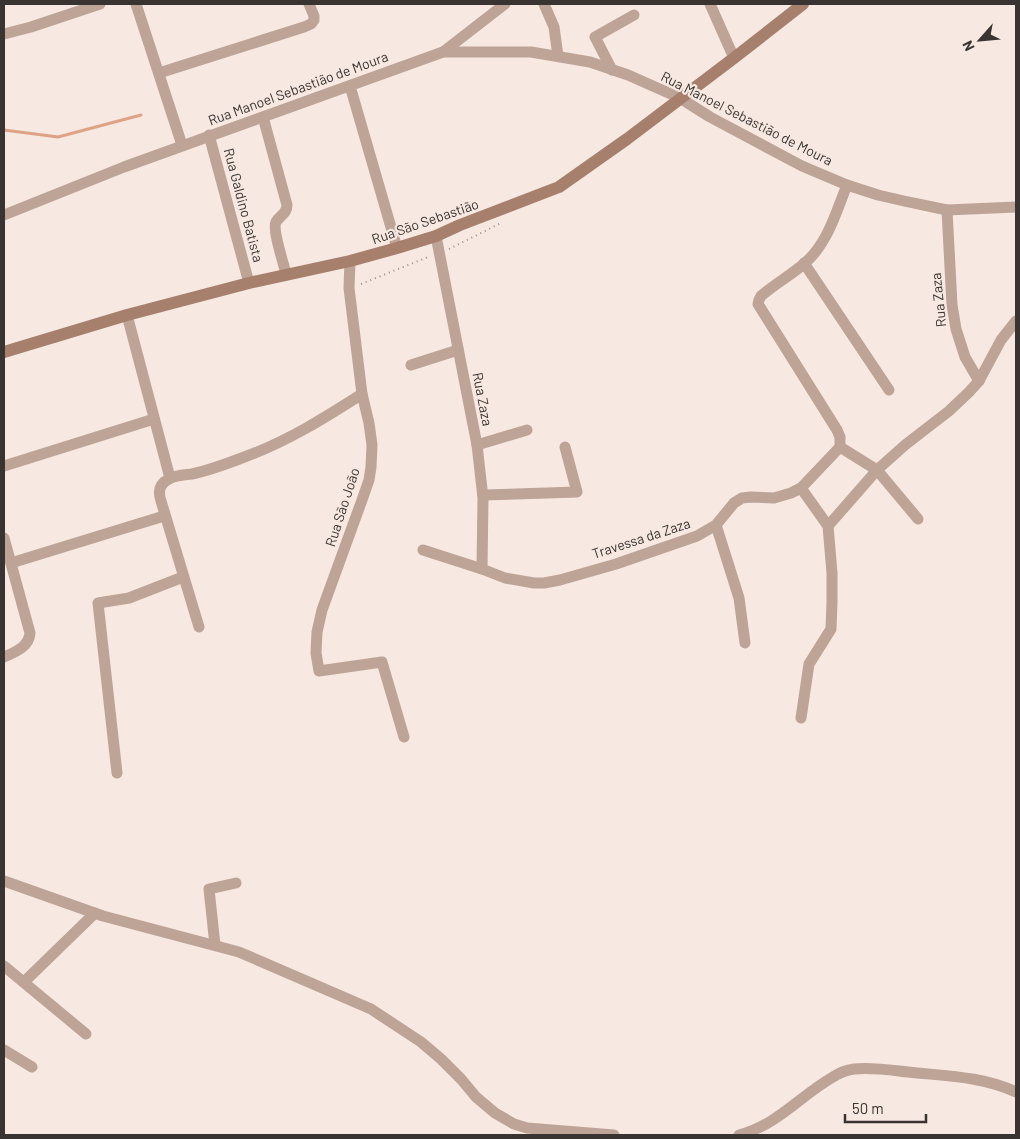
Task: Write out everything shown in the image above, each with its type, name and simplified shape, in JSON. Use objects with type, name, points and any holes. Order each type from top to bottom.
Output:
[{"type":"street","points":[[4,34],[100,4]]},
{"type":"street","points":[[136,4],[182,145]]},
{"type":"street","points":[[159,74],[304,28],[314,20],[309,4]]},
{"type":"street","points":[[443,52],[505,4]]},
{"type":"street","points":[[544,4],[554,27],[558,56]]},
{"type":"street","points":[[710,4],[734,58]]},
{"type":"street","name":"Rua São Sebastião","points":[[4,352],[127,315],[249,283],[350,261],[397,248],[436,236],[559,187],[627,139],[802,4]]},
{"type":"street","points":[[612,70],[595,37],[634,15]]},
{"type":"street","name":"Rua Manoel Sebastião de Moura","points":[[4,215],[182,145],[443,52],[531,52],[590,62],[680,98],[710,117],[802,166],[847,185],[878,195],[947,210],[1016,207]]},
{"type":"street","points":[[350,86],[397,248]]},
{"type":"street","points":[[263,117],[285,200],[286,211],[276,222],[275,228],[286,274]]},
{"type":"street","name":"Rua Galdino Batista","points":[[209,136],[249,283]]},
{"type":"street","points":[[847,185],[818,250],[804,263],[767,290],[760,298],[758,304],[837,430],[840,437],[840,447],[877,470],[918,520]]},
{"type":"street","name":"Rua Zaza","points":[[947,210],[951,295],[956,329],[965,357],[979,381]]},
{"type":"street","name":"Rua Zaza","points":[[436,236],[477,446],[483,495],[482,569]]},
{"type":"street","name":"Rua São João","points":[[350,261],[349,288],[362,394],[372,446],[369,480],[322,610],[317,632],[319,671],[382,662],[404,737]]},
{"type":"street","points":[[804,263],[889,390]]},
{"type":"street","points":[[127,315],[170,478]]},
{"type":"street","points":[[828,526],[877,470],[905,445],[949,411],[979,381],[1001,340],[1016,321]]},
{"type":"street","points":[[411,365],[458,350]]},
{"type":"street","points":[[199,627],[164,516],[160,497],[163,483],[170,478],[214,468],[249,456],[336,411],[362,394]]},
{"type":"street","points":[[4,466],[154,419]]},
{"type":"street","points":[[477,446],[527,430]]},
{"type":"street","name":"Travessa da Zaza","points":[[422,550],[505,578],[534,583],[552,581],[616,564],[679,543],[705,532],[716,525],[734,503],[742,498],[779,497],[791,493],[801,488],[840,447]]},
{"type":"street","points":[[483,495],[577,492],[565,448]]},
{"type":"street","points":[[801,488],[828,526],[832,572],[832,629],[809,664],[802,718]]},
{"type":"street","points":[[10,563],[164,516]]},
{"type":"street","points":[[716,525],[739,598],[745,643]]},
{"type":"street","points":[[4,538],[6,551],[30,633],[29,640],[25,645],[4,657]]},
{"type":"street","points":[[118,773],[98,603],[129,598],[183,577]]},
{"type":"street","points":[[4,882],[96,913],[239,952],[371,1009],[421,1042],[495,1113],[514,1124],[527,1128],[614,1135]]},
{"type":"street","points":[[215,945],[209,889],[236,882]]},
{"type":"street","points":[[24,982],[96,913]]},
{"type":"street","points":[[4,967],[86,1034]]},
{"type":"street","points":[[4,1050],[32,1067]]},
{"type":"street","points":[[739,1135],[752,1131],[778,1116],[834,1076],[853,1069],[880,1069],[960,1076],[1016,1092]]},
{"type":"path","points":[[349,288],[439,253],[469,240],[502,222]]},
{"type":"waterway","points":[[4,130],[58,137],[141,115]]}]
